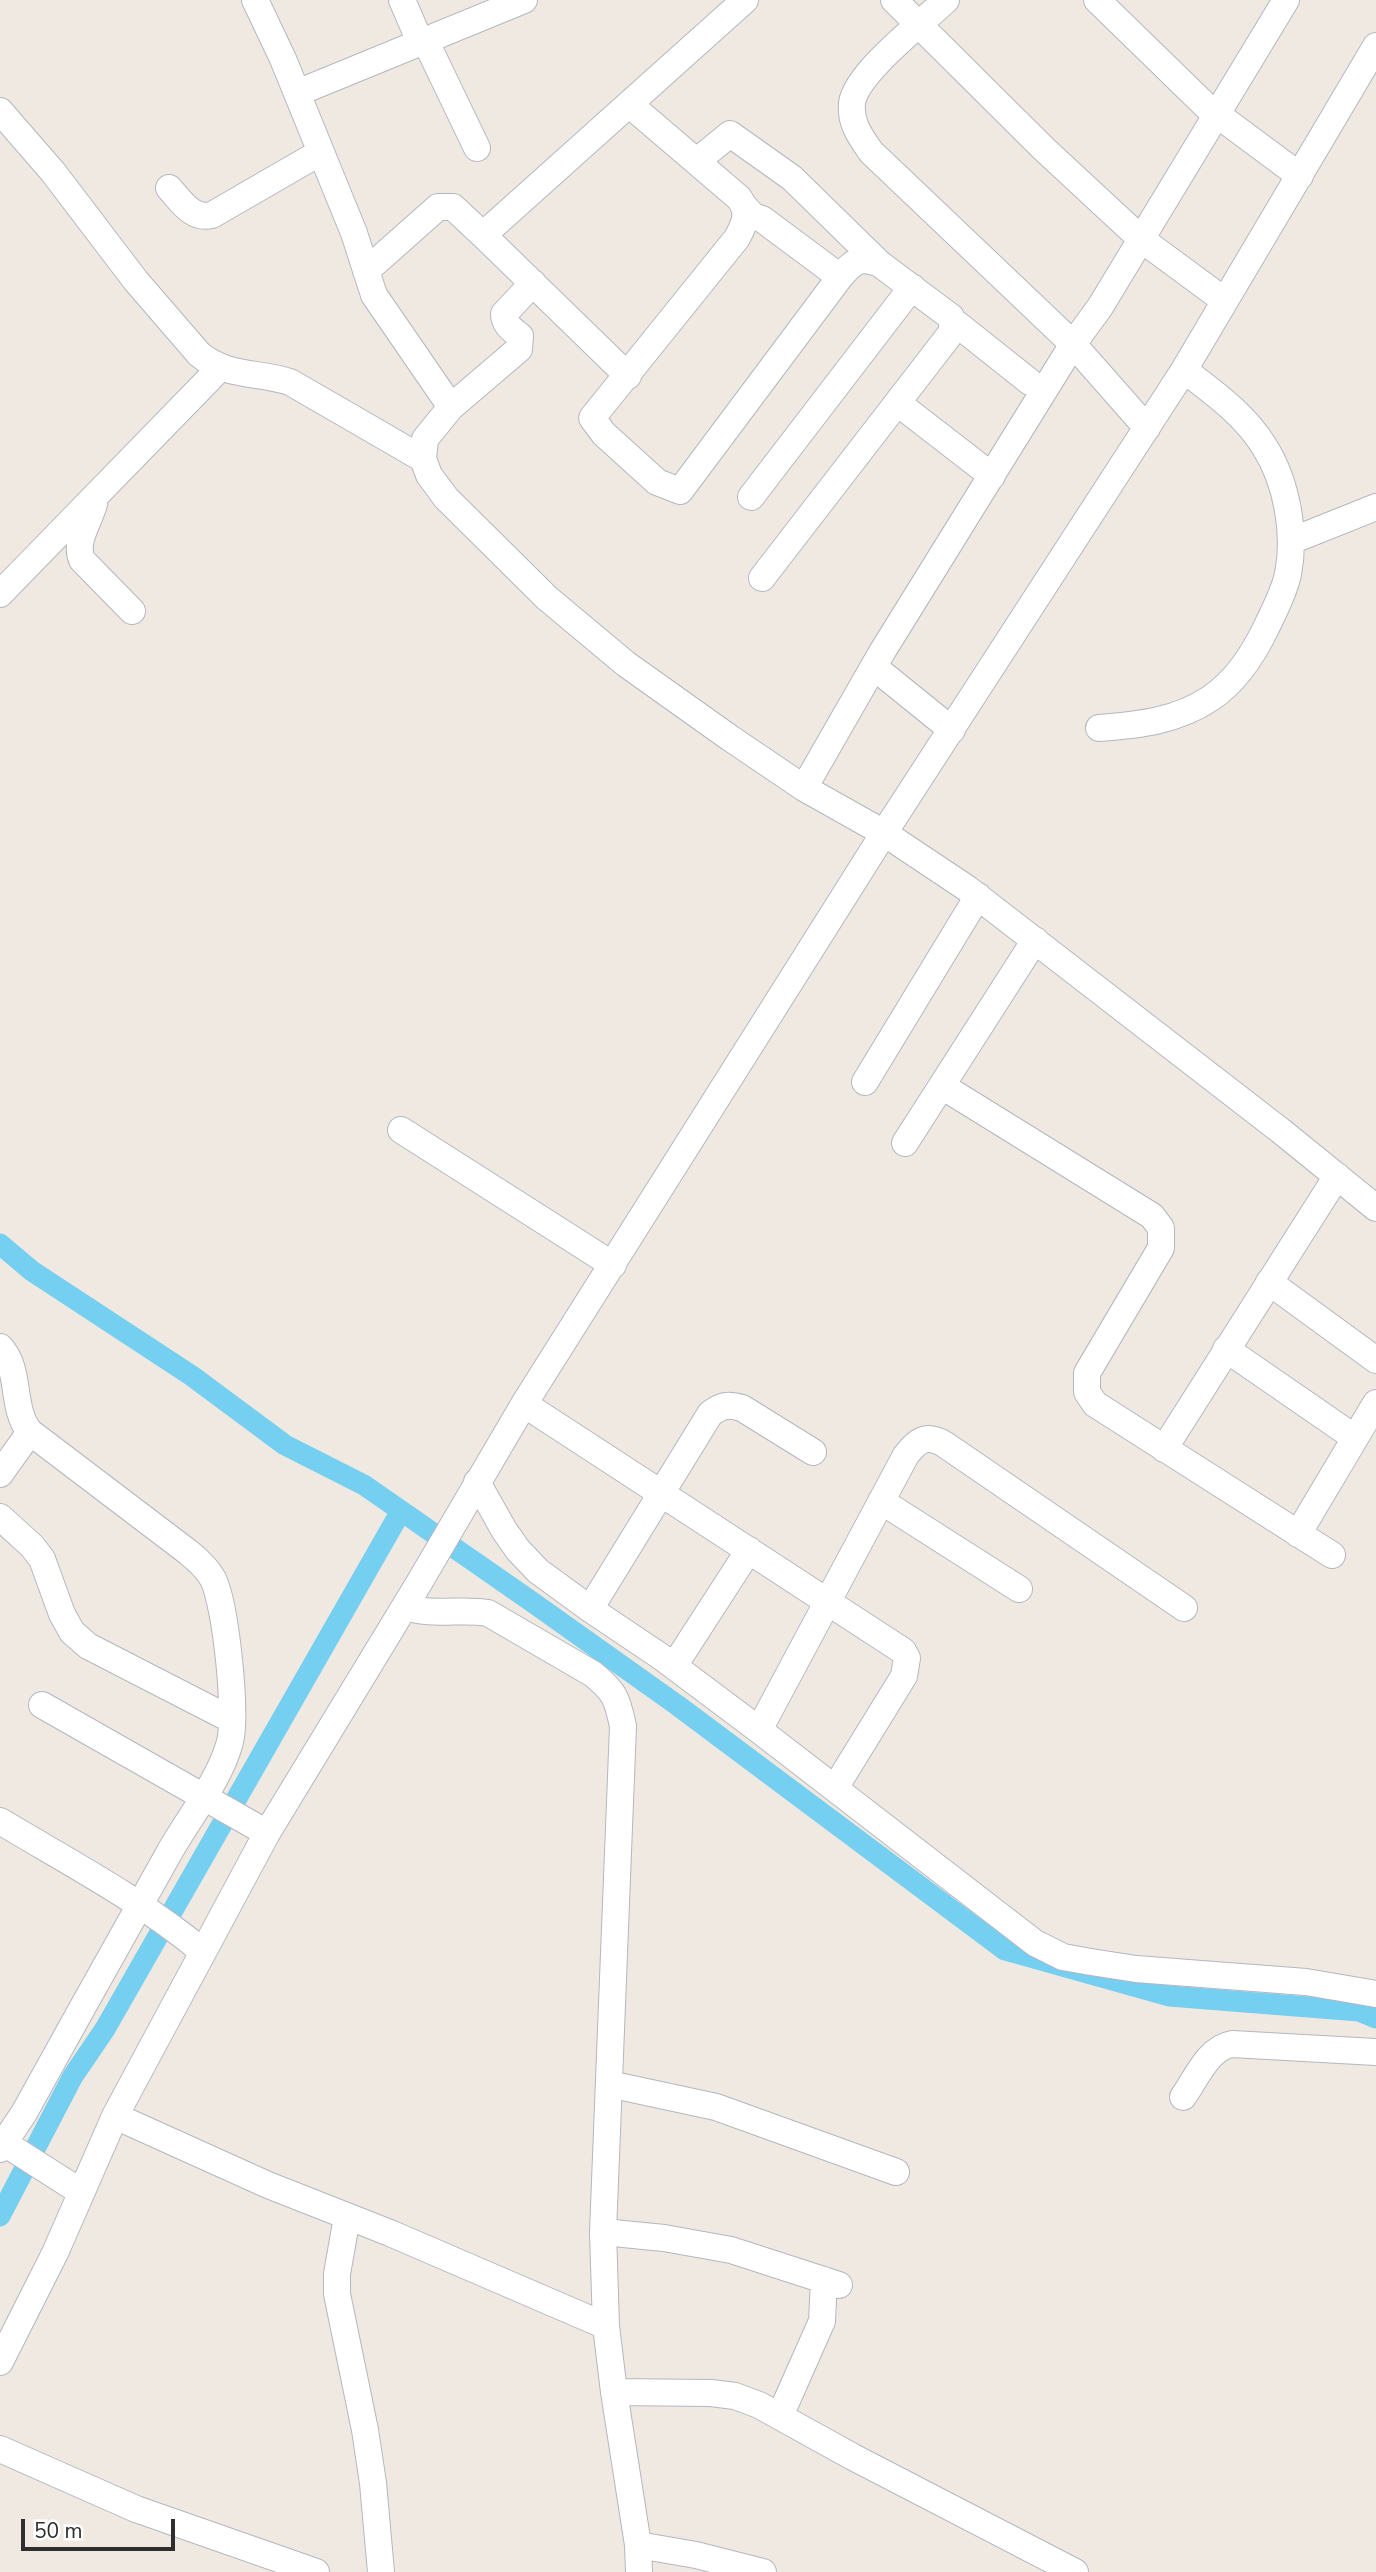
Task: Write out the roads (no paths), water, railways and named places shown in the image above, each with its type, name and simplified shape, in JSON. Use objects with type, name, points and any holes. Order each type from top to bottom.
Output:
[{"type":"street","points":[[255,0],[297,93],[354,233],[374,295],[451,407]]},
{"type":"street","points":[[402,0],[477,148]]},
{"type":"street","points":[[297,93],[524,0]]},
{"type":"street","points":[[483,235],[745,0]]},
{"type":"street","points":[[894,0],[1044,149],[1141,239],[1225,301]]},
{"type":"street","points":[[946,0],[866,74],[852,101],[856,131],[871,152],[1073,344],[1147,428]]},
{"type":"street","points":[[1097,0],[1218,115],[1300,176]]},
{"type":"street","points":[[804,788],[874,667],[1073,344],[1100,307],[1286,0]]},
{"type":"street","points":[[81,2192],[8,2149],[24,2113],[235,1814],[354,1686],[419,1583],[524,1404],[884,833],[1184,370],[1376,46]]},
{"type":"street","points":[[629,104],[739,198],[752,216],[762,219],[841,277]]},
{"type":"street","points":[[0,111],[199,354],[220,368],[236,373],[275,377],[290,382],[423,458]]},
{"type":"street","points":[[697,162],[730,134],[792,178],[880,264],[947,313],[953,323],[1030,382]]},
{"type":"street","points":[[169,188],[192,212],[205,217],[321,152]]},
{"type":"street","points":[[744,206],[746,215],[737,238],[592,418],[604,434],[657,482],[680,491],[841,277],[859,260],[868,259],[880,264]]},
{"type":"street","points":[[366,271],[439,207],[453,207],[628,376]]},
{"type":"street","points":[[533,283],[504,314],[508,326],[520,336],[519,349],[451,407],[425,439],[423,458],[429,475],[446,498],[547,598],[626,664],[804,788],[884,833],[978,896],[1376,1208]]},
{"type":"street","points":[[751,496],[912,287]]},
{"type":"street","points":[[762,578],[899,404],[953,330],[953,323]]},
{"type":"street","points":[[0,594],[220,368]]},
{"type":"street","points":[[1099,728],[1135,725],[1175,717],[1212,698],[1243,668],[1257,646],[1288,575],[1291,541],[1286,499],[1277,470],[1265,447],[1242,415],[1184,370]]},
{"type":"street","points":[[899,404],[992,476]]},
{"type":"street","points":[[93,497],[90,517],[78,545],[79,553],[82,560],[132,611]]},
{"type":"street","points":[[1291,541],[1376,507]]},
{"type":"street","points":[[874,667],[952,730]]},
{"type":"street","points":[[865,1082],[978,896]]},
{"type":"street","points":[[905,1143],[1035,940]]},
{"type":"street","points":[[942,1086],[1157,1221],[1163,1237],[1161,1248],[1087,1373],[1087,1392],[1095,1404],[1332,1555]]},
{"type":"street","points":[[401,1130],[613,1265]]},
{"type":"street","points":[[1164,1449],[1337,1176]]},
{"type":"street","points":[[1269,1282],[1376,1360]]},
{"type":"street","points":[[0,1347],[9,1360],[22,1423],[30,1432],[203,1565],[218,1592],[225,1624],[232,1720],[231,1739],[226,1755],[235,1814],[202,1951],[115,2116],[50,2264],[0,2362]]},
{"type":"street","points":[[1226,1349],[1355,1438]]},
{"type":"street","points":[[524,1404],[903,1651],[907,1666],[904,1676],[835,1788]]},
{"type":"street","points":[[1298,1534],[1376,1404]]},
{"type":"street","points":[[590,1609],[710,1414],[720,1406],[742,1408],[813,1452]]},
{"type":"street","points":[[0,1474],[30,1432]]},
{"type":"street","points":[[759,1730],[905,1455],[915,1442],[924,1437],[935,1439],[1184,1608]]},
{"type":"street","points":[[473,1488],[518,1550],[538,1571],[674,1666],[1035,1943],[1063,1956],[1136,1969],[1306,1982],[1376,1994]]},
{"type":"street","points":[[881,1501],[1019,1589]]},
{"type":"street","points":[[0,1517],[43,1559],[62,1615],[72,1632],[88,1646],[232,1720]]},
{"type":"street","points":[[674,1666],[749,1550]]},
{"type":"street","points":[[405,1606],[417,1611],[488,1613],[593,1674],[618,1700],[623,1726],[603,2232],[606,2326],[638,2545],[639,2572]]},
{"type":"street","points":[[43,1705],[235,1814]]},
{"type":"street","points":[[0,1821],[160,1919],[202,1951]]},
{"type":"street","points":[[1183,2097],[1212,2055],[1223,2046],[1232,2044],[1376,2052]]},
{"type":"street","points":[[608,2084],[716,2107],[896,2172]]},
{"type":"street","points":[[115,2116],[268,2185],[606,2326]]},
{"type":"street","points":[[347,2217],[337,2274],[337,2294],[365,2430],[381,2572]]},
{"type":"street","points":[[603,2232],[699,2243],[731,2250],[832,2283],[822,2320],[780,2416]]},
{"type":"street","points":[[614,2392],[686,2391],[735,2396],[780,2416],[853,2457],[1075,2572]]},
{"type":"street","points":[[0,2449],[136,2509],[316,2572]]},
{"type":"street","points":[[638,2545],[696,2555],[763,2572]]},
{"type":"waterway","points":[[0,1244],[32,1271],[192,1376],[285,1445],[364,1485],[535,1604],[677,1705],[1005,1950],[1169,1996],[1359,2011],[1376,2018]]},
{"type":"waterway","points":[[0,2216],[73,2076],[105,2029],[401,1511]]}]
